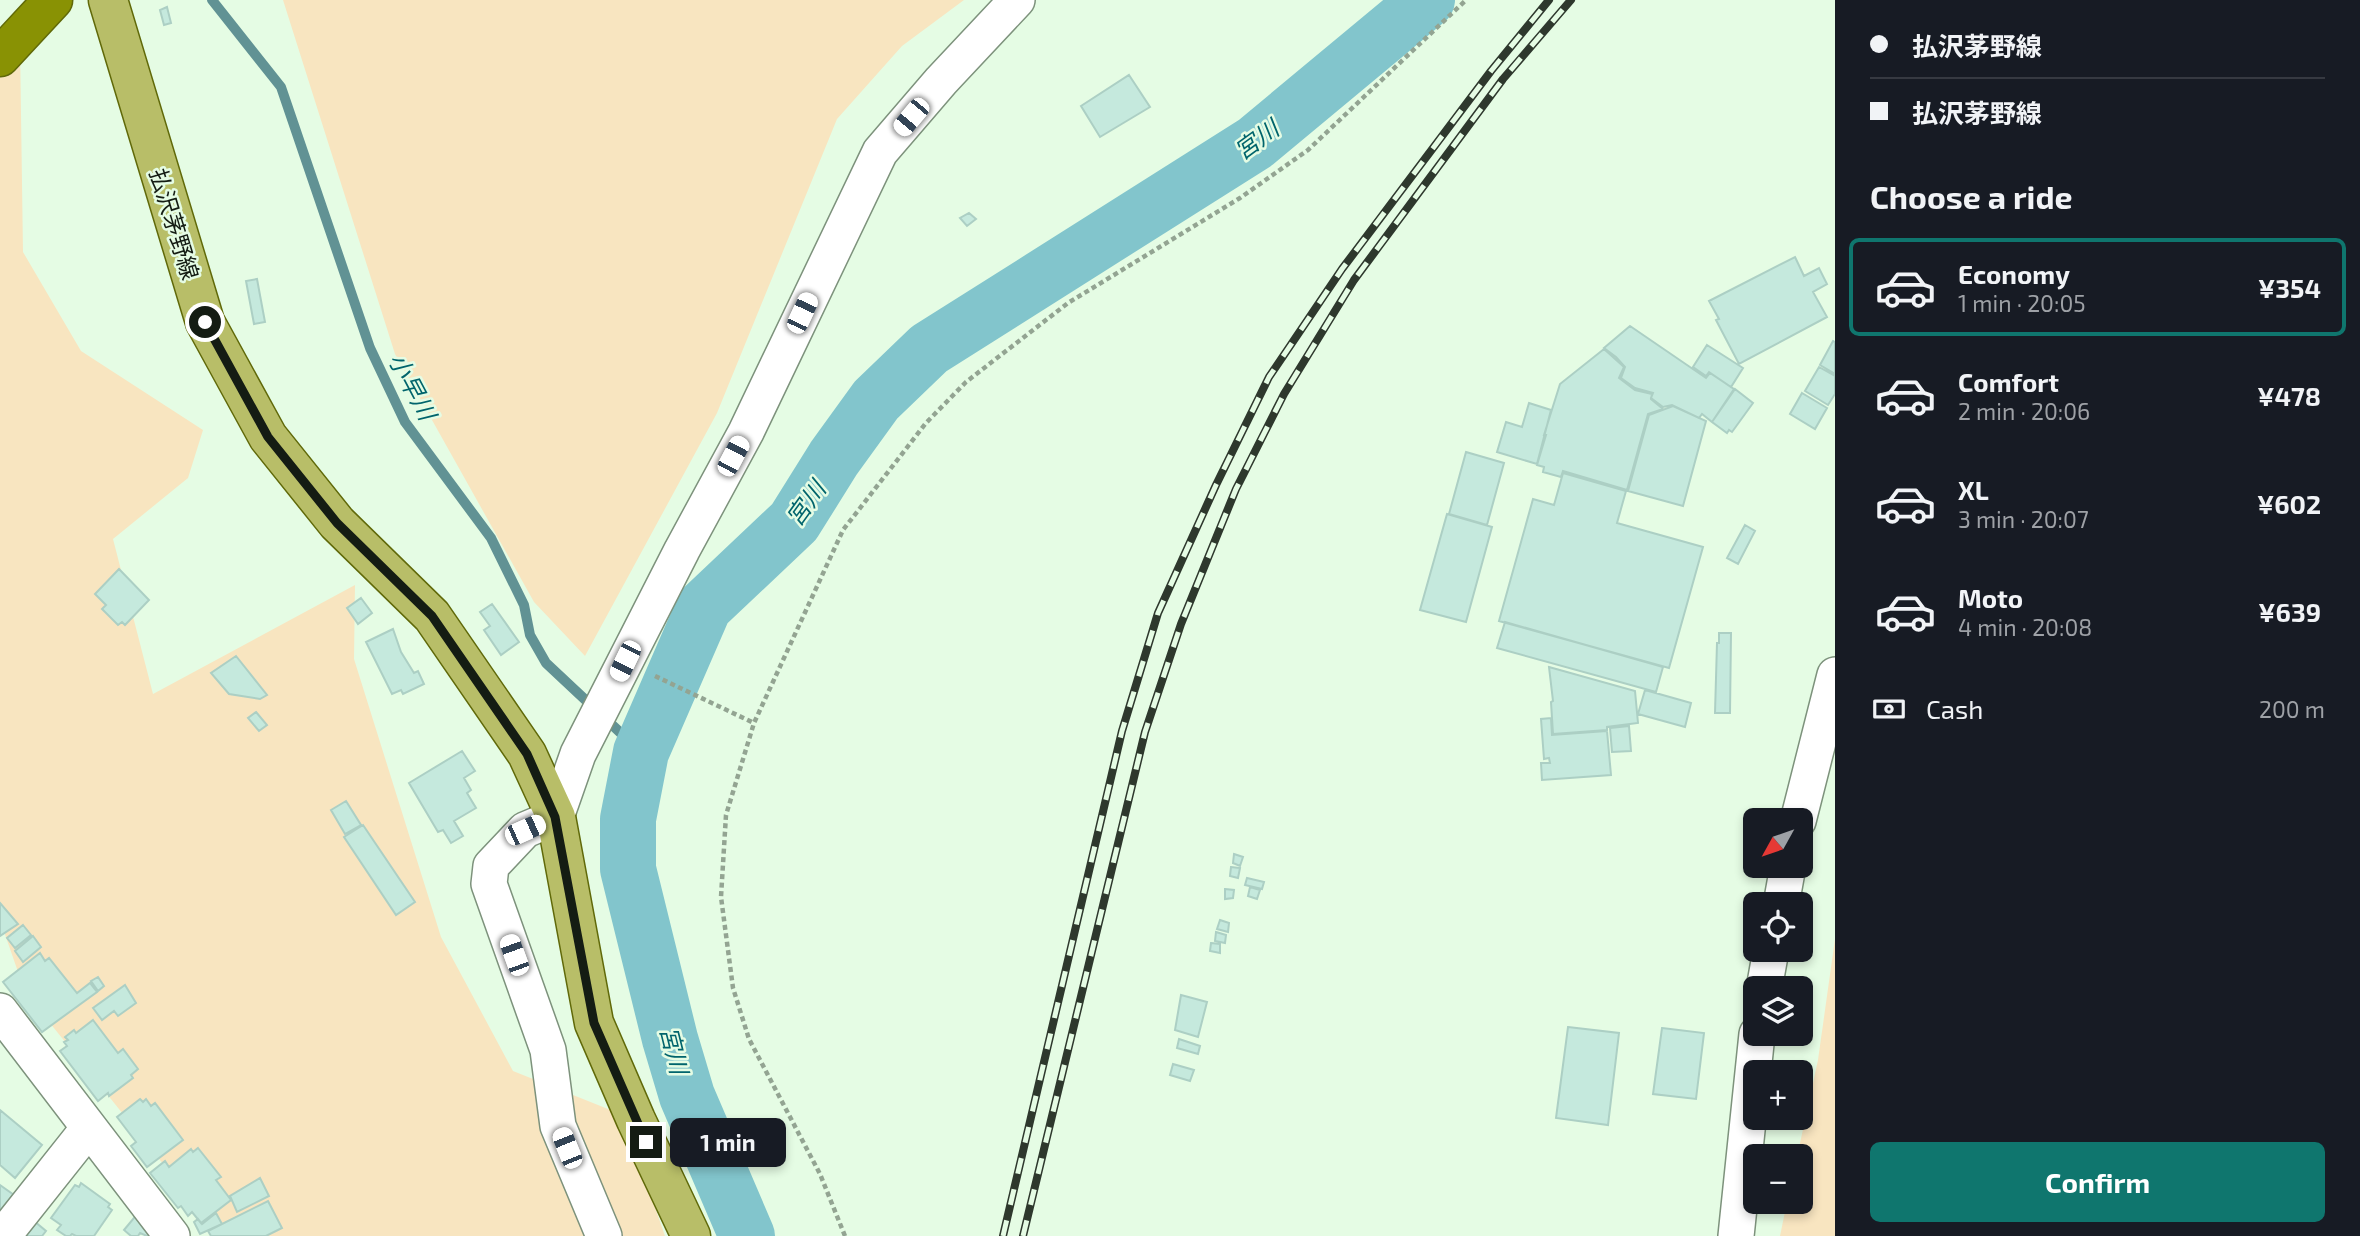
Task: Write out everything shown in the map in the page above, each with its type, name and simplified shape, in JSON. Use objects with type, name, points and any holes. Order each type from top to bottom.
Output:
[{"type":"highway","points":[[0,57],[54,0]]},
{"type":"main road","name":"払沢茅野線","points":[[108,0],[205,322],[268,437],[337,523],[432,616],[527,754],[555,817],[594,1023],[691,1236]]},
{"type":"street","points":[[604,1236],[558,1126],[548,1050],[489,884],[491,866],[525,830],[555,817],[578,754],[630,664],[746,432],[880,152],[941,81],[1017,0]]},
{"type":"street","points":[[1801,808],[1835,675]]},
{"type":"street","points":[[0,1011],[172,1236]]},
{"type":"street","points":[[1736,1236],[1757,1046]]},
{"type":"street","points":[[3,1236],[88,1129]]},
{"type":"path","points":[[845,1236],[820,1174],[749,1038],[733,988],[720,897],[726,815],[754,723],[843,530],[926,423],[958,390],[1068,303],[1240,198],[1308,150],[1466,0]]},
{"type":"path","points":[[630,664],[754,723]]},
{"type":"shaded area","points":[[283,0],[964,0],[902,46],[837,119],[717,413],[585,656],[534,602],[395,354]]},
{"type":"shaded area","points":[[20,45],[23,252],[81,351],[203,430],[188,478],[113,539],[153,694],[355,585],[354,659],[441,937],[513,1071],[623,1115],[665,1236],[221,1236],[25,992],[0,920],[0,69]]},
{"type":"shaded area","points":[[1835,939],[1835,1236],[1780,1236],[1785,1214],[1813,1214],[1813,1144],[1800,1144],[1803,1130],[1813,1130],[1813,1083]]},
{"type":"building","points":[[167,7],[171,23],[164,25],[160,10]]},
{"type":"building","points":[[1129,75],[1150,107],[1100,137],[1081,106]]},
{"type":"building","points":[[969,213],[976,219],[967,226],[960,218]]},
{"type":"building","points":[[1795,257],[1804,276],[1819,268],[1827,284],[1813,292],[1827,317],[1739,364],[1709,301]]},
{"type":"building","points":[[257,279],[265,322],[254,324],[246,281]]},
{"type":"building","points":[[1630,326],[1706,378],[1710,373],[1734,389],[1712,422],[1702,414],[1699,418],[1672,405],[1663,407],[1651,398],[1653,393],[1635,388],[1621,378],[1625,367],[1604,348]]},
{"type":"building","points":[[1833,341],[1835,342],[1835,374],[1820,365]]},
{"type":"building","points":[[1707,345],[1743,368],[1731,387],[1709,372],[1706,376],[1693,367]]},
{"type":"building","points":[[1604,349],[1624,367],[1619,378],[1635,390],[1652,394],[1651,399],[1663,409],[1648,414],[1627,490],[1563,471],[1561,477],[1543,472],[1544,467],[1537,465],[1560,384]]},
{"type":"building","points":[[1819,367],[1835,376],[1835,394],[1828,405],[1805,391]]},
{"type":"building","points":[[1735,389],[1753,403],[1732,432],[1729,430],[1727,433],[1712,422]]},
{"type":"building","points":[[1802,393],[1827,408],[1815,429],[1790,414]]},
{"type":"building","points":[[1529,403],[1551,410],[1537,464],[1497,452],[1506,422],[1522,427]]},
{"type":"building","points":[[1673,406],[1706,421],[1683,506],[1628,491],[1649,415]]},
{"type":"building","points":[[1466,452],[1504,463],[1487,525],[1449,514]]},
{"type":"building","points":[[1563,473],[1626,491],[1617,523],[1703,547],[1669,668],[1499,621],[1533,499],[1554,505]]},
{"type":"building","points":[[1447,514],[1492,527],[1466,622],[1420,610]]},
{"type":"building","points":[[1745,525],[1755,531],[1738,564],[1727,558]]},
{"type":"building","points":[[119,569],[149,600],[125,625],[122,622],[118,625],[102,609],[106,605],[95,594]]},
{"type":"building","points":[[361,598],[372,613],[358,624],[347,608]]},
{"type":"building","points":[[492,604],[519,642],[501,655],[484,630],[490,626],[480,612]]},
{"type":"building","points":[[1505,622],[1663,667],[1656,692],[1497,648]]},
{"type":"building","points":[[393,629],[401,652],[414,673],[418,671],[424,684],[403,694],[401,690],[392,694],[366,642]]},
{"type":"building","points":[[1719,633],[1731,633],[1730,713],[1715,713]]},
{"type":"building","points":[[236,656],[267,695],[260,699],[229,694],[211,673]]},
{"type":"building","points":[[1549,667],[1635,691],[1638,723],[1607,727],[1607,730],[1553,734]]},
{"type":"building","points":[[1645,690],[1691,703],[1685,727],[1638,714]]},
{"type":"building","points":[[256,712],[267,725],[259,731],[248,718]]},
{"type":"building","points":[[1551,718],[1552,735],[1607,731],[1611,775],[1542,780],[1541,763],[1550,763],[1549,758],[1544,759],[1541,719]]},
{"type":"building","points":[[1629,726],[1631,751],[1612,752],[1610,728]]},
{"type":"building","points":[[462,751],[475,771],[464,778],[471,790],[467,793],[476,808],[454,821],[463,836],[451,843],[443,830],[438,832],[409,783]]},
{"type":"building","points":[[346,801],[361,825],[345,834],[331,810]]},
{"type":"building","points":[[363,825],[415,902],[396,915],[344,837]]},
{"type":"building","points":[[1234,854],[1243,857],[1240,866],[1233,863]]},
{"type":"building","points":[[1231,867],[1240,868],[1238,878],[1230,876]]},
{"type":"building","points":[[1247,878],[1264,882],[1262,889],[1245,885]]},
{"type":"building","points":[[1250,887],[1260,890],[1257,899],[1248,896]]},
{"type":"building","points":[[1225,889],[1234,890],[1233,898],[1225,899]]},
{"type":"building","points":[[0,903],[18,924],[0,936]]},
{"type":"building","points":[[1220,920],[1229,923],[1228,932],[1217,929]]},
{"type":"building","points":[[23,925],[31,935],[15,948],[7,938]]},
{"type":"building","points":[[1216,932],[1226,935],[1225,943],[1215,941]]},
{"type":"building","points":[[33,936],[41,947],[23,962],[15,951]]},
{"type":"building","points":[[1211,943],[1220,944],[1220,953],[1210,951]]},
{"type":"building","points":[[40,953],[45,961],[49,958],[77,993],[90,983],[97,992],[42,1032],[3,982]]},
{"type":"building","points":[[98,977],[104,986],[98,991],[91,981]]},
{"type":"building","points":[[125,985],[136,1003],[118,1016],[114,1011],[102,1020],[93,1008]]},
{"type":"building","points":[[1181,995],[1207,1002],[1198,1037],[1175,1030]]},
{"type":"building","points":[[93,1020],[118,1053],[123,1049],[138,1069],[131,1075],[133,1078],[98,1101],[60,1051],[67,1046],[64,1042],[68,1040],[65,1037],[74,1030],[76,1033]]},
{"type":"building","points":[[1568,1027],[1619,1033],[1608,1125],[1556,1118]]},
{"type":"building","points":[[1662,1028],[1704,1033],[1696,1099],[1653,1094]]},
{"type":"building","points":[[1179,1039],[1200,1046],[1198,1054],[1177,1048]]},
{"type":"building","points":[[1173,1064],[1194,1070],[1190,1081],[1170,1075]]},
{"type":"building","points":[[140,1099],[143,1102],[146,1099],[151,1106],[155,1103],[183,1140],[147,1167],[131,1146],[136,1142],[117,1117]]},
{"type":"building","points":[[0,1110],[42,1145],[15,1178],[0,1165]]},
{"type":"building","points":[[198,1148],[221,1177],[216,1180],[231,1200],[201,1223],[192,1212],[188,1216],[181,1206],[178,1208],[150,1173],[165,1161],[169,1167],[191,1149],[193,1152]]},
{"type":"building","points":[[260,1178],[269,1196],[237,1212],[230,1196]]},
{"type":"building","points":[[81,1183],[110,1204],[108,1207],[112,1210],[94,1236],[66,1236],[57,1230],[61,1225],[51,1218],[75,1185],[79,1187]]},
{"type":"building","points":[[0,1185],[14,1195],[0,1212]]},
{"type":"building","points":[[268,1201],[282,1228],[266,1236],[211,1236],[208,1231]]},
{"type":"building","points":[[138,1213],[155,1225],[147,1236],[140,1233],[138,1236],[131,1236],[124,1230]]},
{"type":"building","points":[[216,1213],[222,1224],[200,1234],[194,1222],[198,1219],[202,1224]]},
{"type":"building","points":[[28,1216],[46,1231],[42,1236],[13,1236]]},
{"type":"waterway","name":"小早川","points":[[212,0],[281,87],[370,348],[405,422],[491,538],[524,605],[530,635],[546,663],[641,752]]},
{"type":"waterway","name":"宮川","points":[[747,1236],[687,1096],[670,1039],[628,869],[628,819],[641,752],[704,607],[794,522],[834,458],[876,400],[929,349],[1255,143],[1427,0]]},
{"type":"railway","points":[[1003,1236],[1122,731],[1158,613],[1269,377],[1342,269],[1491,71],[1549,0]]},
{"type":"railway","points":[[1023,1236],[1145,732],[1181,624],[1236,489],[1284,394],[1354,280],[1503,79],[1571,0]]},
{"type":"route","points":[[205,322],[268,437],[337,523],[432,616],[527,754],[555,817],[594,1023],[646,1142]]}]
